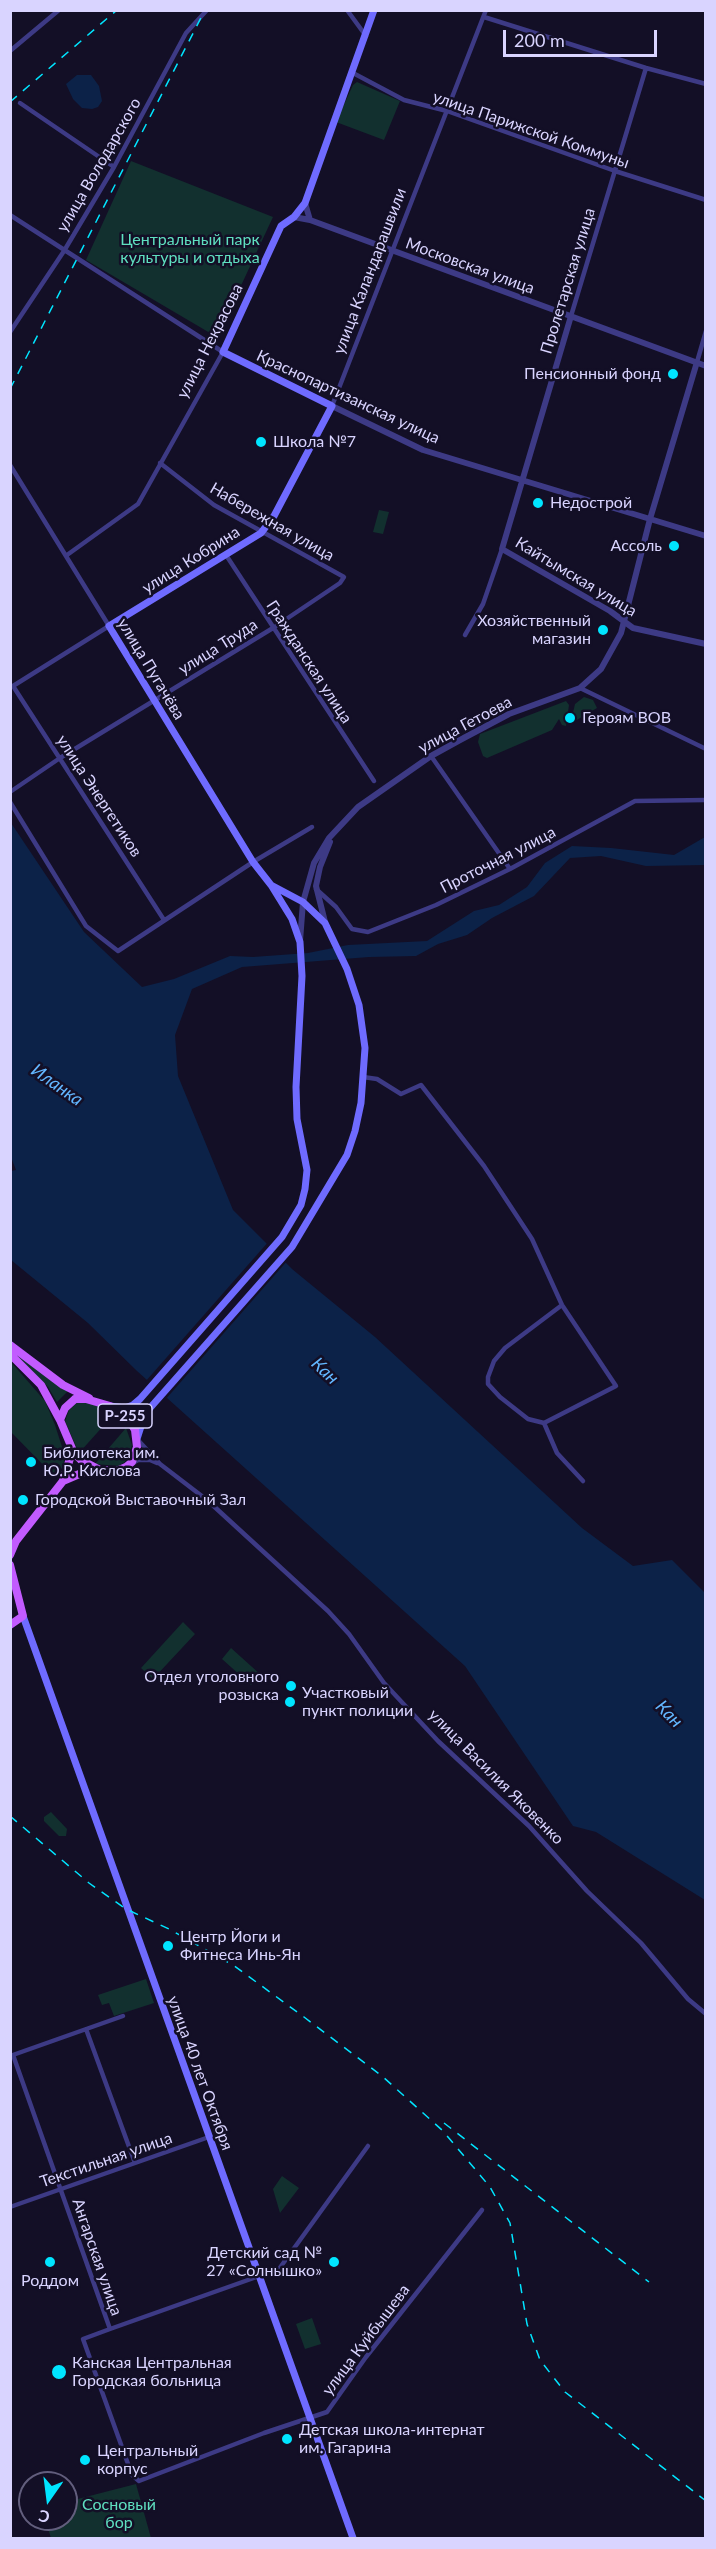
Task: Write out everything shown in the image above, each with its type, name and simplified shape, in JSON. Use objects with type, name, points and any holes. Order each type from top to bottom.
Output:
[{"type":"main road","name":"улица Некрасова","points":[[223,352],[281,226],[294,217],[305,203],[374,10]]},
{"type":"main road","name":"Краснопартизанская улица","points":[[223,352],[332,406]]},
{"type":"main road","name":"улица Каландарашвили","points":[[261,533],[274,516],[332,406]]},
{"type":"main road","name":"улица Кобрина","points":[[109,626],[261,533]]},
{"type":"main road","name":"улица Пугачёва","points":[[109,626],[253,862],[271,885]]},
{"type":"main road","name":"Р-255","points":[[126,1467],[135,1455],[144,1417],[150,1408],[292,1246],[347,1155],[357,1123],[366,1048],[359,1005],[347,969],[325,923],[303,902],[271,885]]},
{"type":"main road","name":"Р-255","points":[[60,1420],[65,1408],[75,1399],[86,1399],[125,1408],[134,1405],[282,1237],[301,1205],[307,1170],[297,1119],[296,1087],[302,976],[300,942],[292,919],[271,885]]},
{"type":"main road","name":"Р-255","points":[[10,1345],[63,1385],[98,1402]]},
{"type":"main road","points":[[10,1354],[41,1385],[60,1420],[71,1455],[63,1481],[16,1541],[10,1555]]},
{"type":"main road","name":"Р-255","points":[[110,1406],[129,1420],[137,1439]]},
{"type":"main road","points":[[70,1446],[81,1460],[100,1470]]},
{"type":"main road","points":[[63,1481],[84,1472],[119,1470],[126,1467]]},
{"type":"main road","points":[[10,1565],[22,1616],[10,1625]]},
{"type":"main road","name":"улица 40 лет Октября","points":[[22,1616],[353,2538]]},
{"type":"street","points":[[10,51],[59,10]]},
{"type":"street","name":"улица Володарского","points":[[10,332],[64,251],[114,167],[186,33],[207,10]]},
{"type":"street","points":[[347,10],[366,36]]},
{"type":"street","name":"улица Каландарашвили","points":[[332,406],[486,10]]},
{"type":"street","points":[[484,17],[646,68],[705,84]]},
{"type":"street","name":"Пролетарская улица","points":[[465,635],[483,604],[524,481],[646,68]]},
{"type":"street","name":"улица Парижской Коммуны","points":[[353,73],[404,100],[447,111],[615,171],[705,200]]},
{"type":"street","points":[[20,103],[114,167]]},
{"type":"street","points":[[305,203],[310,220]]},
{"type":"street","name":"Краснопартизанская улица","points":[[10,215],[223,352]]},
{"type":"street","name":"Московская улица","points":[[294,217],[310,220],[705,366]]},
{"type":"street","points":[[697,362],[705,331]]},
{"type":"street","name":"улица Некрасова","points":[[67,555],[138,504],[223,352]]},
{"type":"street","name":"улица Гетоева","points":[[337,828],[358,807],[431,756],[509,714],[580,688],[601,669],[614,647],[624,622],[650,519],[697,362]]},
{"type":"street","name":"Краснопартизанская улица","points":[[332,406],[423,450],[705,536]]},
{"type":"street","name":"Набережная улица","points":[[160,463],[214,505],[344,577]]},
{"type":"street","name":"улица Пугачёва","points":[[10,465],[109,626]]},
{"type":"street","name":"Кайтымская улица","points":[[502,549],[610,611],[633,628],[705,644]]},
{"type":"street","name":"Гражданская улица","points":[[226,555],[374,781]]},
{"type":"street","name":"улица Труда","points":[[10,792],[60,758],[273,628],[340,583],[344,577]]},
{"type":"street","name":"улица Кобрина","points":[[13,686],[109,626]]},
{"type":"street","name":"улица Энергетиков","points":[[13,686],[164,920]]},
{"type":"street","points":[[580,688],[705,749]]},
{"type":"street","points":[[431,756],[510,868]]},
{"type":"street","name":"Проточная улица","points":[[316,889],[336,907],[352,929],[368,932],[436,905],[635,801],[705,800]]},
{"type":"street","points":[[10,802],[86,926],[118,951],[253,862],[312,827]]},
{"type":"street","points":[[325,923],[316,889],[320,867],[337,828]]},
{"type":"street","points":[[300,942],[303,902],[314,863],[337,828]]},
{"type":"street","points":[[363,1077],[377,1079],[401,1094],[421,1085],[484,1166],[532,1239],[562,1305],[616,1386],[544,1423],[528,1419],[519,1412],[488,1384],[488,1377],[494,1361],[505,1347],[562,1305]]},
{"type":"street","points":[[544,1423],[557,1453],[584,1480]]},
{"type":"street","name":"улица Василия Яковенко","points":[[137,1439],[160,1464],[207,1500],[328,1611],[349,1634],[384,1683],[422,1724],[529,1826],[587,1891],[641,1943],[688,1999],[705,2014]]},
{"type":"street","points":[[126,1467],[138,1461],[150,1460],[160,1464]]},
{"type":"street","points":[[12,2056],[123,2016]]},
{"type":"street","points":[[86,2029],[135,2163]]},
{"type":"street","name":"Ангарская улица","points":[[12,2056],[110,2329],[83,2339],[132,2475],[139,2481]]},
{"type":"street","name":"Текстильная улица","points":[[10,2207],[209,2137]]},
{"type":"street","points":[[110,2329],[279,2269],[368,2146]]},
{"type":"street","name":"улица Куйбышева","points":[[139,2481],[264,2433],[327,2412],[366,2357],[482,2210]]},
{"type":"green space","points":[[357,82],[400,101],[384,140],[336,122],[353,85]]},
{"type":"green space","name":"Центральный парк культуры и отдыха","points":[[131,161],[273,217],[218,335],[210,333],[86,260]]},
{"type":"green space","points":[[379,510],[389,512],[383,534],[373,532]]},
{"type":"green space","points":[[584,697],[593,700],[597,708],[575,721],[572,717],[575,704]]},
{"type":"green space","points":[[566,701],[569,705],[566,726],[562,725],[559,719],[552,730],[487,758],[483,756],[478,742],[480,734]]},
{"type":"green space","points":[[10,1347],[68,1391],[57,1402],[48,1387]]},
{"type":"green space","points":[[11,1362],[45,1401],[55,1425],[63,1450],[64,1465],[57,1475],[53,1475],[11,1432]]},
{"type":"green space","points":[[77,1403],[90,1403],[114,1414],[79,1453],[65,1421],[69,1410]]},
{"type":"green space","points":[[126,1428],[132,1445],[125,1462],[118,1466],[95,1464]]},
{"type":"green space","points":[[183,1622],[195,1634],[153,1679],[141,1668]]},
{"type":"green space","points":[[231,1648],[261,1675],[251,1685],[222,1659]]},
{"type":"green space","points":[[51,1812],[67,1829],[66,1836],[59,1836],[44,1821],[44,1817]]},
{"type":"green space","points":[[146,1979],[154,2003],[114,2016],[109,2003],[102,2005],[98,1995]]},
{"type":"green space","points":[[282,2176],[299,2188],[280,2213],[273,2189]]},
{"type":"green space","points":[[312,2318],[321,2344],[305,2349],[296,2324]]},
{"type":"green space","name":"Сосновый бор","points":[[136,2484],[151,2538],[51,2538],[49,2531],[78,2531],[78,2499]]},
{"type":"water","points":[[77,75],[91,75],[99,86],[102,101],[98,107],[82,108],[73,99],[66,84]]},
{"type":"water","points":[[11,823],[84,932],[142,987],[174,979],[230,956],[253,957],[308,953],[348,945],[427,941],[474,911],[499,905],[527,887],[545,863],[572,846],[674,855],[705,837],[705,865],[646,866],[601,856],[570,858],[534,896],[492,918],[467,935],[438,944],[416,956],[369,957],[242,967],[192,989],[175,1035],[178,1076],[233,1210],[292,1269],[375,1337],[582,1528],[633,1566],[672,1560],[705,1593],[705,1900],[596,1832],[573,1826],[465,1666],[137,1371],[88,1323],[11,1260],[11,1171],[16,1170],[11,1157]]},
{"type":"pier","points":[[269,1241],[288,1260],[165,1400],[145,1382]]},
{"type":"railway","points":[[10,102],[117,10]]},
{"type":"railway","points":[[10,389],[205,10]]},
{"type":"railway","points":[[10,1816],[89,1883],[126,1909],[169,1929],[233,1965],[382,2076],[443,2131],[490,2187],[510,2223],[527,2324],[540,2360],[565,2392],[706,2501]]},
{"type":"railway","points":[[444,2123],[649,2282]]},
{"type":"place","name":"Пенсионный фонд","points":[[673,374]]},
{"type":"place","name":"Школа №7","points":[[261,442]]},
{"type":"place","name":"Недострой","points":[[538,503]]},
{"type":"place","name":"Ассоль","points":[[674,546]]},
{"type":"place","name":"Хозяйственный магазин","points":[[603,630]]},
{"type":"place","name":"Героям ВОВ","points":[[570,718]]},
{"type":"place","name":"Библиотека им. Ю.Р. Кислова","points":[[31,1462]]},
{"type":"place","name":"Городской Выставочный Зал","points":[[23,1500]]},
{"type":"place","name":"Отдел уголовного розыска","points":[[291,1686]]},
{"type":"place","name":"Участковый пункт полиции","points":[[290,1702]]},
{"type":"place","name":"Центр Йоги и Фитнеса Инь-Ян","points":[[168,1946]]},
{"type":"place","name":"Роддом","points":[[50,2262]]},
{"type":"place","name":"Детский сад № 27 «Солнышко»","points":[[334,2262]]},
{"type":"place","name":"Канская Центральная Городская больница","points":[[59,2372]]},
{"type":"place","name":"Детская школа-интернат им. Гагарина","points":[[287,2439]]},
{"type":"place","name":"Центральный корпус","points":[[85,2460]]},
{"type":"water label","name":"Иланка","points":[[57,1085]]},
{"type":"water label","name":"Кан","points":[[325,1371]]},
{"type":"water label","name":"Кан","points":[[669,1714]]}]
